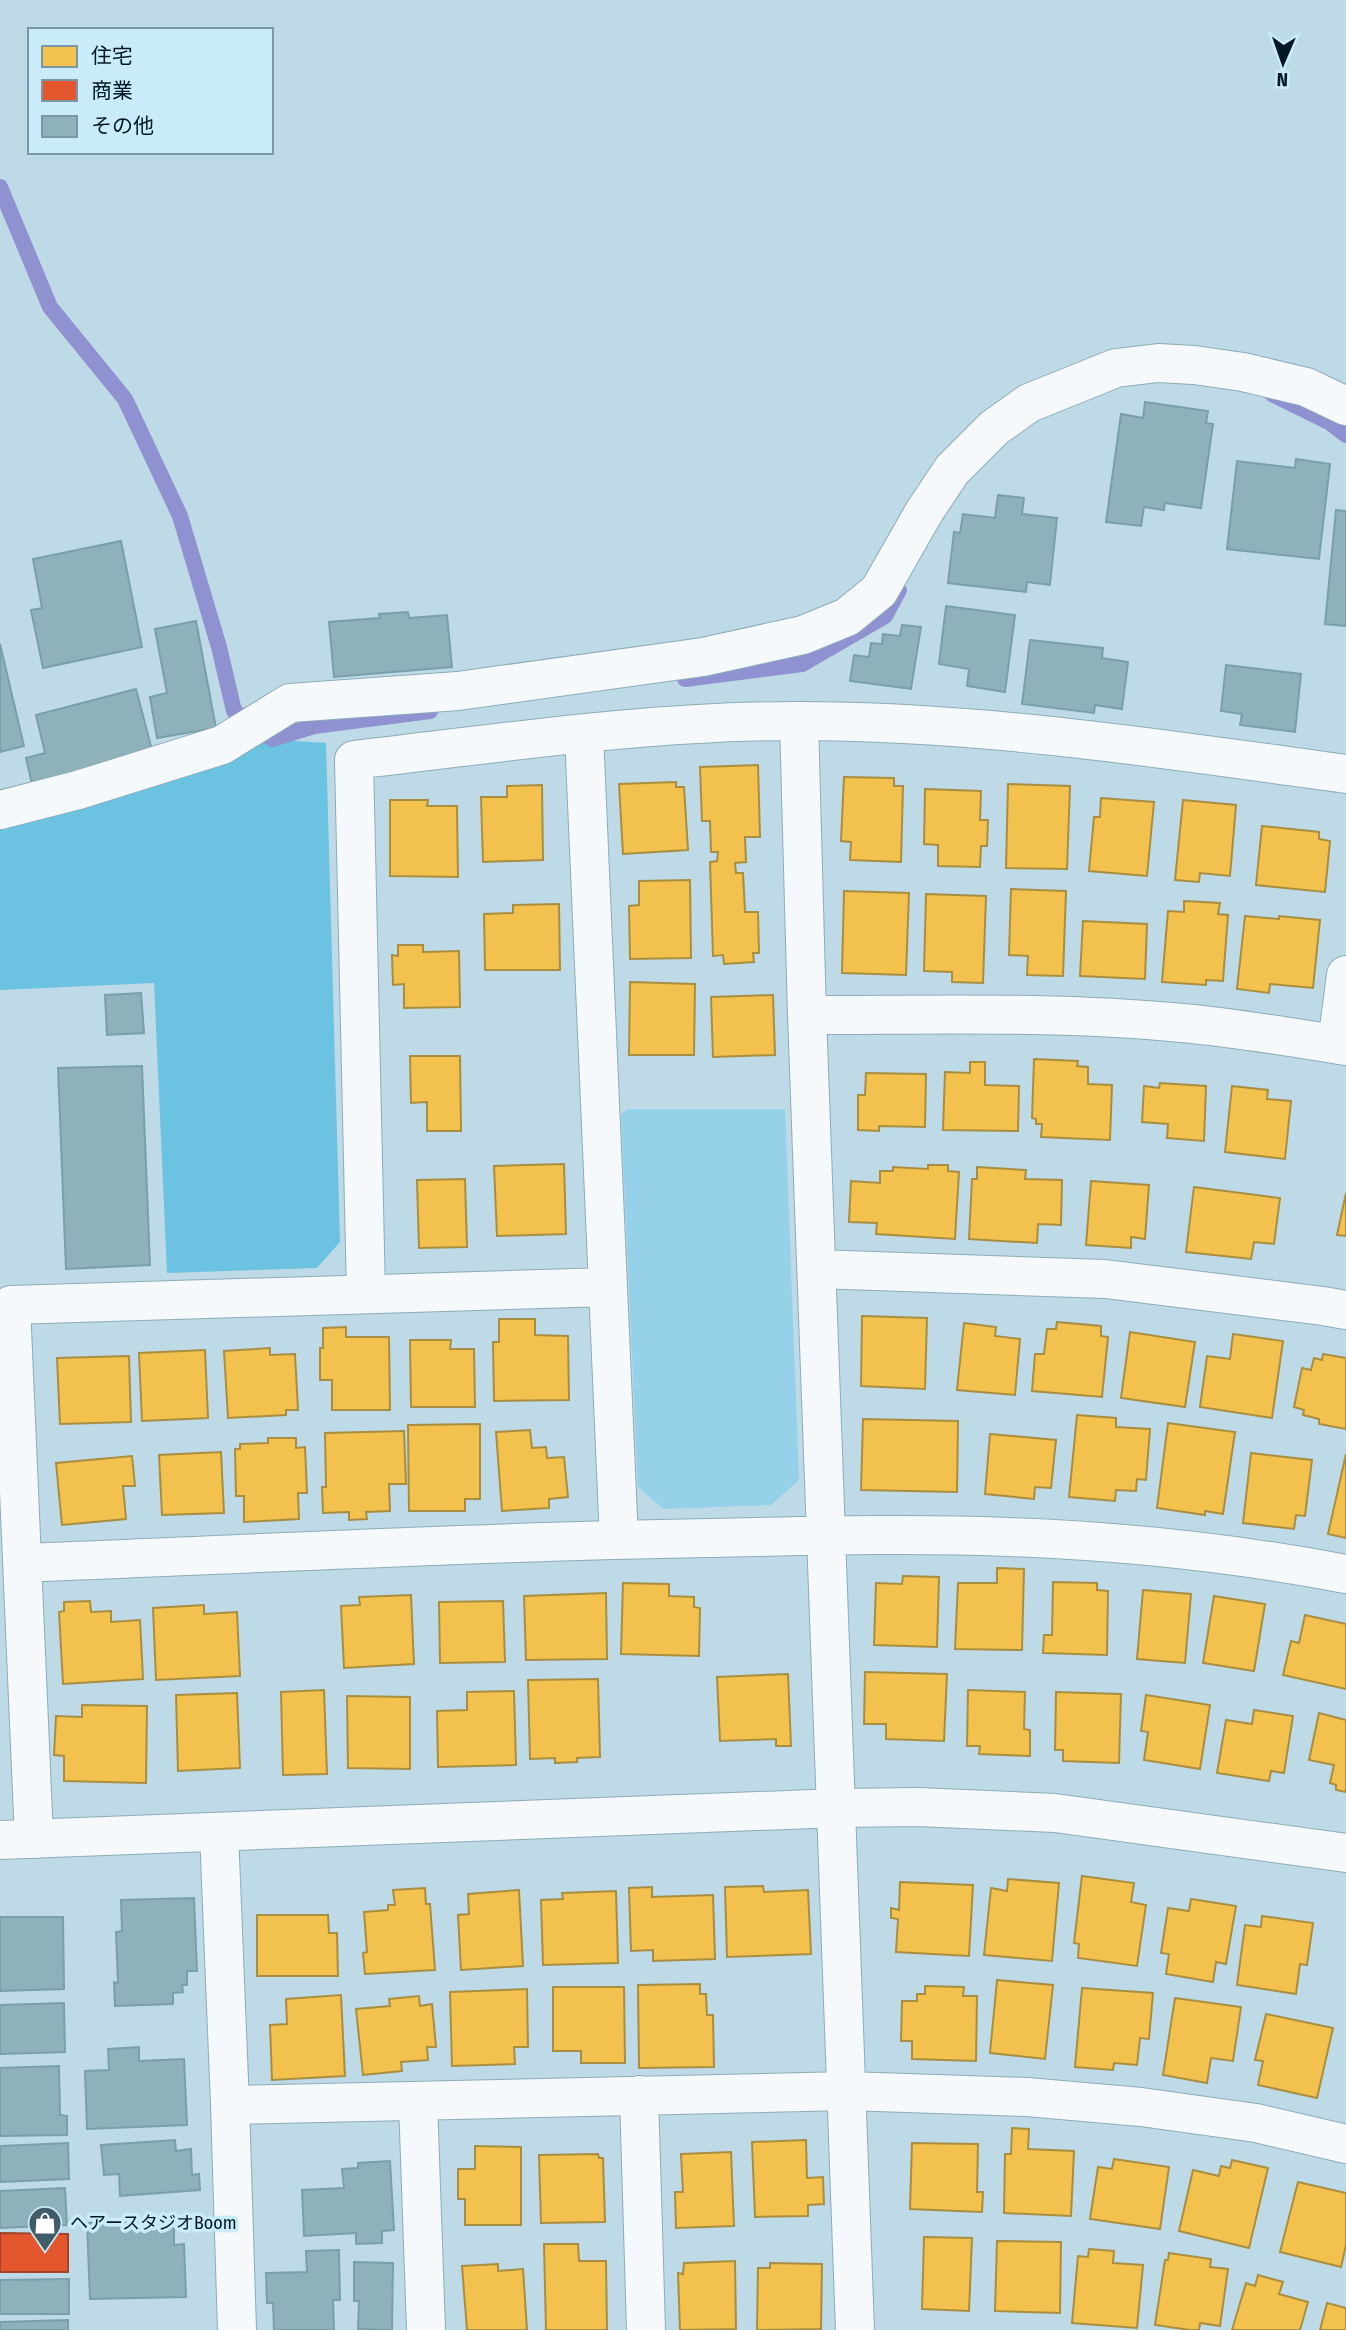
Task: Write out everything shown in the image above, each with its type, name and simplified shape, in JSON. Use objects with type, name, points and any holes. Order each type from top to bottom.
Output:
[{"type":"street","points":[[0,810],[78,790],[222,746],[289,703],[458,691],[703,657],[814,631],[847,617],[879,592],[924,512],[952,470],[994,428],[1029,403],[1116,368],[1158,363],[1243,372],[1306,387],[1346,406]]},
{"type":"street","points":[[799,721],[807,1015],[855,2330]]},
{"type":"street","points":[[366,1294],[354,760],[703,723],[799,721],[940,726],[1090,740],[1346,774]]},
{"type":"street","points":[[584,734],[619,1540]]},
{"type":"street","points":[[807,1015],[1029,1015],[1180,1023],[1287,1035],[1341,1045],[1346,975]]},
{"type":"street","points":[[817,1269],[1105,1279],[1346,1310]]},
{"type":"street","points":[[608,1287],[11,1305],[22,1563],[17,1840],[918,1807],[1055,1813],[1346,1853]]},
{"type":"street","points":[[22,1563],[619,1540],[1007,1536],[1146,1546],[1294,1564],[1346,1574]]},
{"type":"street","points":[[219,1832],[237,2330]]},
{"type":"street","points":[[230,2105],[847,2091],[1027,2097],[1141,2107],[1256,2123],[1346,2144]]},
{"type":"street","points":[[639,2095],[646,2330]]},
{"type":"street","points":[[418,2101],[426,2330]]},
{"type":"shaded area","points":[[266,739],[326,743],[340,1242],[317,1268],[167,1273],[154,983],[0,990],[0,828],[85,808]]},
{"type":"shaded area","points":[[627,1109],[785,1109],[799,1480],[771,1505],[663,1509],[638,1487],[621,1115]]},
{"type":"building: 住宅","points":[[758,765],[760,837],[745,837],[746,862],[735,863],[736,873],[743,873],[745,912],[758,912],[759,953],[753,953],[754,962],[724,964],[723,955],[713,956],[710,862],[717,861],[718,852],[711,852],[710,821],[702,821],[700,767]]},
{"type":"building: 住宅","points":[[844,777],[894,778],[894,786],[903,786],[901,862],[850,860],[851,842],[841,841]]},
{"type":"building: 住宅","points":[[676,782],[676,787],[684,787],[688,850],[623,854],[619,784]]},
{"type":"building: 住宅","points":[[1008,784],[1070,786],[1067,869],[1006,868]]},
{"type":"building: 住宅","points":[[542,785],[543,860],[483,862],[481,797],[507,797],[507,786]]},
{"type":"building: 住宅","points":[[925,789],[981,791],[980,820],[988,820],[987,846],[981,846],[980,867],[938,866],[938,845],[924,844]]},
{"type":"building: 住宅","points":[[1101,798],[1154,802],[1147,876],[1089,871],[1094,817],[1100,817]]},
{"type":"building: 住宅","points":[[390,800],[428,800],[427,806],[457,806],[458,877],[390,876]]},
{"type":"building: 住宅","points":[[1183,800],[1236,805],[1230,876],[1200,873],[1199,882],[1175,880]]},
{"type":"building: 住宅","points":[[1262,826],[1319,832],[1319,839],[1330,841],[1325,892],[1256,885]]},
{"type":"building: 住宅","points":[[690,880],[691,958],[630,959],[629,906],[639,905],[639,881]]},
{"type":"building: 住宅","points":[[1011,889],[1066,891],[1063,976],[1027,975],[1028,956],[1009,955]]},
{"type":"building: 住宅","points":[[844,891],[909,893],[906,975],[842,973]]},
{"type":"building: 住宅","points":[[926,894],[986,896],[983,983],[952,982],[952,972],[924,971]]},
{"type":"building: 住宅","points":[[1184,901],[1220,903],[1218,914],[1228,915],[1223,981],[1206,980],[1206,985],[1162,982],[1168,911],[1184,912]]},
{"type":"building: 住宅","points":[[559,904],[560,970],[485,970],[484,914],[513,913],[513,905]]},
{"type":"building: 住宅","points":[[1245,916],[1320,920],[1313,988],[1270,984],[1269,993],[1237,989]]},
{"type":"building: 住宅","points":[[1083,921],[1147,924],[1145,979],[1080,976]]},
{"type":"building: 住宅","points":[[398,945],[423,945],[423,952],[459,951],[460,1007],[404,1008],[404,984],[393,985],[392,955],[398,956]]},
{"type":"building: 住宅","points":[[630,982],[695,984],[694,1055],[629,1055]]},
{"type":"building: 住宅","points":[[773,995],[775,1055],[713,1057],[711,997]]},
{"type":"building: 住宅","points":[[410,1056],[460,1056],[461,1131],[427,1131],[427,1102],[411,1103]]},
{"type":"building: 住宅","points":[[1034,1059],[1078,1061],[1077,1066],[1088,1067],[1088,1084],[1112,1085],[1110,1140],[1041,1137],[1042,1124],[1036,1124],[1036,1119],[1032,1118]]},
{"type":"building: 住宅","points":[[970,1062],[985,1062],[985,1085],[1019,1086],[1018,1131],[943,1130],[945,1072],[970,1073]]},
{"type":"building: 住宅","points":[[866,1073],[926,1074],[925,1127],[879,1126],[879,1131],[858,1130],[858,1095],[865,1095]]},
{"type":"building: 住宅","points":[[1160,1083],[1206,1086],[1204,1141],[1167,1138],[1168,1124],[1142,1122],[1144,1086],[1159,1088]]},
{"type":"building: 住宅","points":[[1232,1086],[1268,1090],[1267,1099],[1291,1101],[1285,1159],[1225,1152]]},
{"type":"building: 住宅","points":[[564,1164],[566,1234],[497,1236],[494,1166]]},
{"type":"building: 住宅","points":[[928,1165],[948,1165],[948,1171],[959,1172],[955,1239],[876,1234],[877,1223],[849,1222],[851,1181],[880,1183],[880,1171],[893,1171],[893,1167],[928,1169]]},
{"type":"building: 住宅","points":[[977,1167],[1026,1170],[1025,1179],[1062,1180],[1061,1225],[1038,1224],[1037,1243],[969,1239],[972,1179],[977,1179]]},
{"type":"building: 住宅","points":[[465,1179],[467,1247],[419,1248],[417,1180]]},
{"type":"building: 住宅","points":[[1091,1181],[1149,1185],[1145,1239],[1131,1237],[1131,1248],[1086,1245]]},
{"type":"building: 住宅","points":[[1194,1187],[1280,1198],[1274,1244],[1254,1242],[1251,1259],[1186,1252]]},
{"type":"building: 住宅","points":[[1346,1193],[1346,1236],[1337,1235]]},
{"type":"building: 住宅","points":[[862,1316],[927,1318],[925,1389],[861,1386]]},
{"type":"building: 住宅","points":[[499,1319],[535,1319],[535,1335],[568,1336],[569,1400],[494,1401],[493,1342],[499,1342]]},
{"type":"building: 住宅","points":[[1057,1322],[1101,1326],[1101,1336],[1108,1337],[1102,1397],[1032,1391],[1035,1354],[1044,1354],[1047,1329],[1056,1329]]},
{"type":"building: 住宅","points":[[964,1323],[996,1327],[995,1336],[1020,1339],[1015,1395],[957,1390]]},
{"type":"building: 住宅","points":[[346,1327],[346,1337],[389,1337],[390,1410],[332,1410],[332,1380],[320,1380],[323,1328]]},
{"type":"building: 住宅","points":[[1130,1332],[1195,1342],[1185,1407],[1121,1398]]},
{"type":"building: 住宅","points":[[1233,1334],[1283,1341],[1272,1418],[1200,1407],[1207,1356],[1230,1359]]},
{"type":"building: 住宅","points":[[410,1340],[451,1340],[450,1349],[474,1349],[475,1407],[411,1407]]},
{"type":"building: 住宅","points":[[270,1348],[270,1355],[295,1354],[298,1410],[286,1410],[286,1415],[228,1418],[224,1351]]},
{"type":"building: 住宅","points":[[205,1350],[208,1418],[142,1421],[139,1353]]},
{"type":"building: 住宅","points":[[1323,1354],[1346,1358],[1346,1429],[1319,1424],[1319,1419],[1303,1415],[1304,1410],[1294,1407],[1302,1368],[1311,1370],[1314,1358],[1322,1360]]},
{"type":"building: 住宅","points":[[129,1356],[131,1422],[60,1424],[57,1358]]},
{"type":"building: 住宅","points":[[1077,1415],[1116,1418],[1116,1427],[1150,1429],[1146,1480],[1137,1479],[1136,1491],[1116,1490],[1115,1501],[1069,1497]]},
{"type":"building: 住宅","points":[[863,1419],[958,1421],[957,1492],[861,1490]]},
{"type":"building: 住宅","points":[[1168,1423],[1235,1432],[1223,1514],[1205,1511],[1205,1515],[1157,1508]]},
{"type":"building: 住宅","points":[[480,1424],[480,1499],[465,1499],[465,1511],[409,1511],[408,1425]]},
{"type":"building: 住宅","points":[[530,1430],[532,1448],[546,1447],[547,1458],[564,1457],[568,1497],[549,1499],[549,1508],[502,1511],[496,1432]]},
{"type":"building: 住宅","points":[[404,1431],[406,1484],[389,1484],[390,1511],[366,1512],[367,1519],[349,1520],[349,1512],[323,1513],[322,1487],[326,1487],[325,1433]]},
{"type":"building: 住宅","points":[[990,1434],[1056,1440],[1051,1488],[1035,1487],[1034,1499],[985,1494]]},
{"type":"building: 住宅","points":[[268,1438],[296,1438],[296,1448],[305,1447],[307,1493],[298,1493],[299,1519],[244,1522],[244,1496],[236,1496],[235,1449],[240,1449],[240,1444],[268,1443]]},
{"type":"building: 住宅","points":[[221,1452],[224,1513],[162,1515],[159,1455]]},
{"type":"building: 住宅","points":[[1251,1453],[1312,1460],[1305,1516],[1296,1515],[1294,1529],[1243,1523]]},
{"type":"building: 住宅","points":[[1346,1454],[1346,1538],[1328,1534]]},
{"type":"building: 住宅","points":[[132,1456],[135,1486],[123,1486],[126,1519],[62,1525],[56,1463]]},
{"type":"building: 住宅","points":[[997,1568],[1024,1569],[1022,1650],[955,1649],[958,1583],[997,1583]]},
{"type":"building: 住宅","points":[[903,1576],[939,1577],[937,1647],[874,1645],[876,1583],[902,1584]]},
{"type":"building: 住宅","points":[[1053,1582],[1097,1583],[1097,1590],[1108,1591],[1107,1655],[1043,1653],[1044,1635],[1052,1635]]},
{"type":"building: 住宅","points":[[623,1583],[669,1584],[669,1596],[694,1597],[694,1607],[700,1608],[699,1656],[621,1654]]},
{"type":"building: 住宅","points":[[1143,1590],[1191,1594],[1185,1663],[1137,1659]]},
{"type":"building: 住宅","points":[[606,1593],[607,1659],[526,1660],[524,1596]]},
{"type":"building: 住宅","points":[[411,1595],[414,1664],[344,1668],[341,1606],[360,1605],[359,1597]]},
{"type":"building: 住宅","points":[[1214,1596],[1265,1604],[1254,1671],[1203,1663]]},
{"type":"building: 住宅","points":[[90,1601],[91,1612],[111,1611],[111,1622],[140,1620],[143,1679],[63,1684],[59,1612],[64,1611],[64,1602]]},
{"type":"building: 住宅","points":[[503,1601],[505,1662],[440,1663],[439,1602]]},
{"type":"building: 住宅","points":[[204,1605],[204,1614],[237,1612],[240,1676],[156,1680],[153,1608]]},
{"type":"building: 住宅","points":[[1305,1615],[1346,1624],[1346,1689],[1283,1675],[1291,1641],[1299,1643]]},
{"type":"building: 住宅","points":[[865,1672],[947,1674],[944,1741],[886,1739],[886,1724],[864,1724]]},
{"type":"building: 住宅","points":[[788,1674],[791,1746],[776,1746],[776,1739],[720,1741],[717,1677]]},
{"type":"building: 住宅","points":[[598,1679],[600,1757],[555,1763],[555,1758],[530,1759],[528,1680]]},
{"type":"building: 住宅","points":[[324,1690],[327,1774],[283,1775],[281,1692]]},
{"type":"building: 住宅","points":[[968,1690],[1025,1692],[1024,1729],[1030,1730],[1030,1756],[979,1754],[980,1746],[967,1746]]},
{"type":"building: 住宅","points":[[514,1691],[516,1765],[438,1767],[437,1711],[467,1710],[467,1692]]},
{"type":"building: 住宅","points":[[1056,1692],[1121,1694],[1119,1763],[1063,1761],[1063,1750],[1055,1750]]},
{"type":"building: 住宅","points":[[237,1693],[240,1768],[178,1771],[176,1695]]},
{"type":"building: 住宅","points":[[1146,1695],[1210,1705],[1200,1769],[1144,1760],[1148,1732],[1141,1731]]},
{"type":"building: 住宅","points":[[347,1696],[410,1697],[410,1769],[348,1768]]},
{"type":"building: 住宅","points":[[82,1705],[147,1706],[146,1783],[64,1781],[64,1756],[54,1755],[56,1716],[82,1717]]},
{"type":"building: 住宅","points":[[1254,1710],[1293,1716],[1284,1773],[1271,1771],[1269,1781],[1217,1773],[1226,1720],[1252,1724]]},
{"type":"building: 住宅","points":[[1319,1713],[1346,1720],[1346,1792],[1336,1790],[1336,1785],[1330,1783],[1334,1765],[1309,1760]]},
{"type":"building: 住宅","points":[[1082,1876],[1134,1883],[1131,1902],[1146,1905],[1137,1966],[1078,1958],[1079,1944],[1074,1943]]},
{"type":"building: 住宅","points":[[1008,1879],[1059,1883],[1052,1961],[984,1955],[991,1888],[1007,1891]]},
{"type":"building: 住宅","points":[[900,1882],[973,1885],[969,1956],[896,1952],[898,1919],[891,1918],[891,1908],[899,1910]]},
{"type":"building: 住宅","points":[[763,1886],[764,1892],[808,1890],[811,1954],[727,1957],[725,1887]]},
{"type":"building: 住宅","points":[[652,1887],[652,1897],[713,1895],[715,1959],[653,1961],[653,1950],[631,1951],[629,1888]]},
{"type":"building: 住宅","points":[[425,1888],[426,1904],[430,1904],[435,1970],[365,1974],[363,1953],[367,1952],[364,1912],[388,1910],[388,1905],[395,1905],[393,1890]]},
{"type":"building: 住宅","points":[[519,1890],[523,1966],[461,1970],[458,1915],[469,1914],[468,1894]]},
{"type":"building: 住宅","points":[[616,1891],[618,1963],[543,1965],[541,1900],[563,1899],[562,1893]]},
{"type":"building: 住宅","points":[[1191,1899],[1236,1906],[1226,1964],[1216,1962],[1213,1982],[1166,1974],[1169,1954],[1161,1953],[1168,1908],[1189,1911]]},
{"type":"building: 住宅","points":[[257,1915],[328,1915],[329,1933],[337,1933],[338,1976],[257,1976]]},
{"type":"building: 住宅","points":[[1262,1916],[1313,1923],[1307,1965],[1300,1964],[1296,1994],[1237,1985],[1245,1925],[1261,1927]]},
{"type":"building: 住宅","points":[[997,1980],[1053,1985],[1045,2059],[990,2053]]},
{"type":"building: 住宅","points":[[700,1984],[700,1994],[706,1994],[707,2015],[713,2015],[714,2067],[639,2068],[638,1985]]},
{"type":"building: 住宅","points":[[925,1986],[964,1987],[963,1996],[977,1996],[976,2061],[912,2059],[912,2041],[901,2041],[902,2001],[917,2001],[917,1994],[925,1994]]},
{"type":"building: 住宅","points":[[553,1987],[624,1987],[625,2063],[581,2063],[581,2051],[553,2051]]},
{"type":"building: 住宅","points":[[1082,1988],[1153,1993],[1149,2039],[1140,2038],[1137,2065],[1114,2063],[1113,2070],[1075,2067]]},
{"type":"building: 住宅","points":[[527,1989],[528,2047],[514,2047],[515,2064],[452,2066],[450,1992]]},
{"type":"building: 住宅","points":[[341,1995],[345,2076],[272,2080],[270,2025],[287,2024],[286,1999]]},
{"type":"building: 住宅","points":[[419,1996],[420,2006],[432,2004],[436,2047],[427,2047],[428,2060],[401,2062],[402,2071],[363,2075],[356,2009],[390,2006],[389,1999]]},
{"type":"building: 住宅","points":[[1175,1998],[1241,2007],[1233,2061],[1211,2058],[1207,2083],[1163,2075]]},
{"type":"building: 住宅","points":[[1266,2014],[1333,2028],[1317,2098],[1258,2085],[1263,2061],[1255,2060]]},
{"type":"building: 住宅","points":[[1012,2128],[1029,2129],[1028,2149],[1074,2151],[1071,2216],[1004,2213],[1005,2154],[1011,2154]]},
{"type":"building: 住宅","points":[[806,2140],[807,2178],[823,2177],[824,2204],[808,2205],[808,2216],[755,2217],[752,2142]]},
{"type":"building: 住宅","points":[[912,2143],[978,2144],[977,2192],[983,2192],[982,2212],[910,2209]]},
{"type":"building: 住宅","points":[[475,2146],[521,2147],[521,2225],[465,2225],[465,2199],[458,2199],[458,2169],[475,2169]]},
{"type":"building: 住宅","points":[[731,2152],[734,2226],[676,2228],[675,2192],[683,2192],[681,2154]]},
{"type":"building: 住宅","points":[[598,2154],[599,2158],[603,2158],[605,2222],[541,2223],[539,2155]]},
{"type":"building: 住宅","points":[[1114,2159],[1169,2167],[1160,2229],[1090,2219],[1098,2167],[1112,2169]]},
{"type":"building: 住宅","points":[[1232,2160],[1268,2168],[1249,2248],[1179,2231],[1193,2170],[1219,2176],[1221,2166],[1230,2168]]},
{"type":"building: 住宅","points":[[1298,2182],[1346,2193],[1346,2245],[1341,2267],[1280,2252]]},
{"type":"building: 住宅","points":[[924,2237],[972,2238],[969,2311],[922,2309]]},
{"type":"building: 住宅","points":[[997,2241],[1061,2242],[1060,2313],[995,2311]]},
{"type":"building: 住宅","points":[[544,2244],[578,2244],[579,2261],[606,2261],[607,2330],[546,2330]]},
{"type":"building: 住宅","points":[[1089,2249],[1114,2251],[1113,2263],[1143,2265],[1137,2328],[1072,2323],[1078,2256],[1088,2257]]},
{"type":"building: 住宅","points":[[1169,2253],[1211,2259],[1210,2267],[1228,2269],[1220,2326],[1200,2323],[1199,2330],[1190,2330],[1155,2325],[1165,2260],[1168,2260]]},
{"type":"building: 住宅","points":[[735,2261],[736,2329],[680,2330],[678,2273],[683,2274],[684,2263]]},
{"type":"building: 住宅","points":[[770,2263],[822,2264],[821,2329],[757,2330],[758,2268],[770,2268]]},
{"type":"building: 住宅","points":[[498,2264],[498,2271],[523,2269],[527,2330],[467,2330],[462,2266]]},
{"type":"building: 住宅","points":[[1258,2275],[1283,2282],[1279,2294],[1308,2302],[1300,2330],[1232,2330],[1246,2283],[1255,2286]]},
{"type":"building: 住宅","points":[[1327,2303],[1346,2308],[1346,2330],[1320,2330]]},
{"type":"building: 商業","points":[[0,2233],[68,2234],[68,2272],[0,2272]]},
{"type":"building: その他","points":[[1145,402],[1208,411],[1206,423],[1213,424],[1201,508],[1165,503],[1164,510],[1144,507],[1141,526],[1106,522],[1121,414],[1143,418]]},
{"type":"building: その他","points":[[1296,459],[1330,464],[1319,559],[1227,549],[1237,461],[1295,468]]},
{"type":"building: その他","points":[[998,495],[1024,498],[1022,514],[1057,518],[1050,585],[1027,582],[1026,592],[948,583],[954,532],[960,533],[963,514],[995,518]]},
{"type":"building: その他","points":[[1336,510],[1346,511],[1346,626],[1325,624]]},
{"type":"building: その他","points":[[121,541],[142,647],[43,668],[31,610],[42,608],[33,559]]},
{"type":"building: その他","points":[[946,606],[1015,615],[1005,692],[967,686],[969,669],[939,664]]},
{"type":"building: その他","points":[[408,612],[409,618],[447,615],[452,667],[334,677],[329,622],[380,618],[379,614]]},
{"type":"building: その他","points":[[196,621],[216,728],[157,738],[150,697],[167,693],[155,629]]},
{"type":"building: その他","points":[[902,625],[921,627],[911,689],[850,681],[854,655],[869,657],[871,643],[882,644],[883,634],[900,636]]},
{"type":"building: その他","points":[[1030,640],[1103,648],[1102,658],[1128,662],[1122,709],[1095,705],[1094,713],[1022,704]]},
{"type":"building: その他","points":[[0,644],[24,746],[0,752]]},
{"type":"building: その他","points":[[1226,665],[1301,674],[1295,732],[1240,725],[1242,714],[1221,711]]},
{"type":"building: その他","points":[[136,689],[153,754],[32,784],[26,758],[45,753],[36,715]]},
{"type":"building: その他","points":[[141,993],[144,1033],[107,1035],[105,995]]},
{"type":"building: その他","points":[[142,1066],[150,1265],[66,1269],[58,1068]]},
{"type":"building: その他","points":[[194,1898],[197,1971],[187,1971],[187,1985],[182,1985],[183,1992],[173,1993],[173,2004],[115,2006],[114,1982],[118,1983],[116,1932],[122,1931],[121,1900]]},
{"type":"building: その他","points":[[0,1917],[63,1917],[64,1989],[0,1991]]},
{"type":"building: その他","points":[[64,2003],[65,2052],[0,2054],[0,2005]]},
{"type":"building: その他","points":[[139,2047],[139,2061],[184,2059],[187,2125],[87,2129],[85,2071],[109,2070],[108,2049]]},
{"type":"building: その他","points":[[59,2066],[60,2115],[67,2116],[67,2135],[0,2136],[0,2068]]},
{"type":"building: その他","points":[[175,2140],[176,2151],[191,2149],[192,2175],[199,2174],[200,2190],[120,2196],[119,2174],[104,2175],[101,2145]]},
{"type":"building: その他","points":[[68,2143],[69,2179],[0,2182],[0,2146]]},
{"type":"building: その他","points":[[390,2161],[394,2230],[382,2231],[382,2243],[356,2244],[356,2233],[304,2236],[302,2190],[344,2188],[342,2169],[358,2168],[358,2163]]},
{"type":"building: その他","points":[[65,2188],[67,2225],[0,2228],[0,2191]]},
{"type":"building: その他","points":[[138,2221],[138,2229],[174,2228],[174,2245],[184,2244],[186,2297],[90,2299],[87,2223]]},
{"type":"building: その他","points":[[339,2250],[340,2300],[333,2300],[334,2330],[274,2330],[273,2303],[267,2303],[266,2273],[307,2272],[306,2251]]},
{"type":"building: その他","points":[[354,2262],[393,2263],[392,2330],[358,2329],[359,2301],[354,2301]]},
{"type":"building: その他","points":[[69,2279],[69,2314],[0,2314],[0,2280]]},
{"type":"building: その他","points":[[68,2320],[68,2330],[0,2330],[0,2322]]},
{"type":"waterway","points":[[0,187],[50,307],[125,399],[180,516],[219,647],[234,711],[272,739],[314,726],[430,711]]},
{"type":"waterway","points":[[1272,394],[1329,422],[1346,435]]},
{"type":"waterway","points":[[685,679],[802,664],[885,616],[899,590]]},
{"type":"place","name":"ヘアースタジオBoom","points":[[45,2253]]}]
